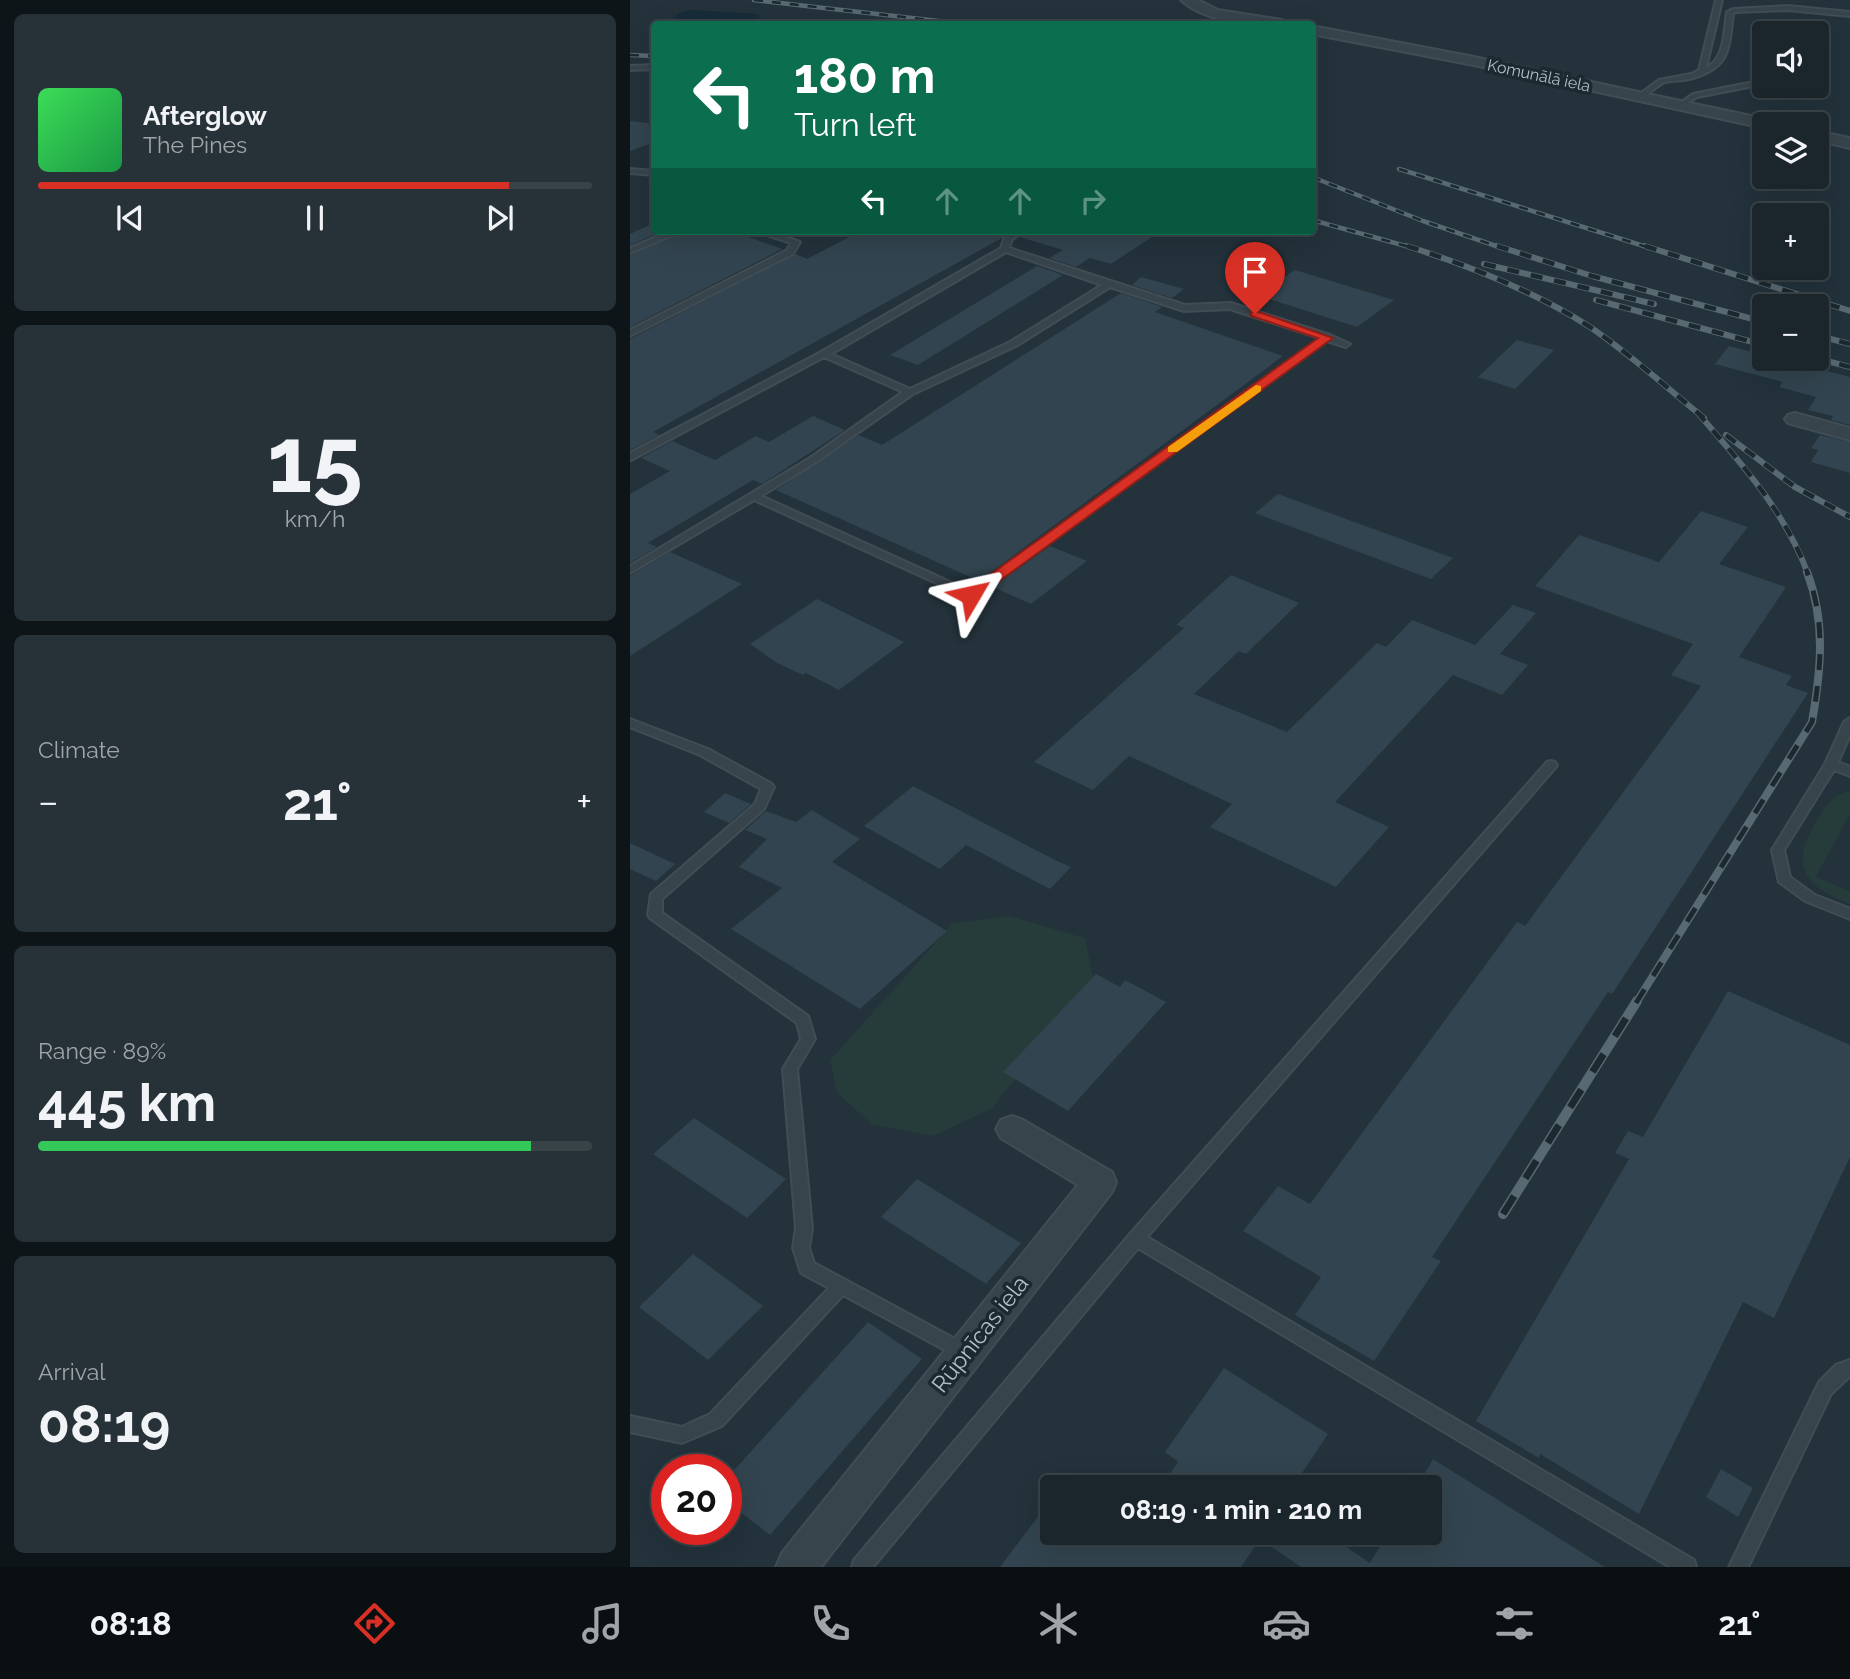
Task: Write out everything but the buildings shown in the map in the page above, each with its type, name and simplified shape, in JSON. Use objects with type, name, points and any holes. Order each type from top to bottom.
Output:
[{"type":"street","points":[[1188,0],[1215,13],[1264,21]]},
{"type":"street","name":"Komunālā iela","points":[[1316,31],[1752,121]]},
{"type":"street","points":[[1829,138],[1850,143]]},
{"type":"street","points":[[1795,419],[1850,434]]},
{"type":"street","name":"Rūpnīcas iela","points":[[796,1567],[1100,1182],[1012,1129]]},
{"type":"lane","points":[[1702,71],[1719,0]]},
{"type":"lane","points":[[1639,97],[1661,80],[1693,76],[1711,70],[1718,64],[1730,12],[1735,10],[1788,8],[1850,14]]},
{"type":"lane","points":[[630,68],[651,67]]},
{"type":"lane","points":[[1679,106],[1695,95],[1752,84]]},
{"type":"lane","points":[[630,171],[651,173]]},
{"type":"lane","points":[[630,251],[668,235]]},
{"type":"lane","points":[[630,333],[790,252],[796,242],[772,235]]},
{"type":"lane","points":[[630,457],[824,354],[1005,249],[1008,239],[1014,235]]},
{"type":"lane","points":[[1005,249],[1184,308],[1230,306],[1346,344]]},
{"type":"lane","points":[[630,570],[814,460],[911,392],[1013,344],[1110,284]]},
{"type":"lane","points":[[753,496],[971,595],[1327,338]]},
{"type":"lane","points":[[824,354],[911,392]]},
{"type":"lane","points":[[1850,722],[1831,764],[1778,850],[1784,879],[1810,898],[1850,914]]},
{"type":"lane","points":[[630,723],[704,752],[768,787],[760,806],[656,897],[655,915],[803,1020],[808,1039],[790,1069],[804,1228],[801,1248],[807,1268],[966,1353]]},
{"type":"lane","points":[[1831,764],[1850,772]]},
{"type":"lane","points":[[861,1567],[1136,1239],[1551,765]]},
{"type":"lane","points":[[1136,1239],[1687,1567]]},
{"type":"lane","points":[[630,1424],[682,1435],[716,1420],[841,1286]]},
{"type":"lane","points":[[1738,1567],[1825,1388],[1842,1371],[1850,1368]]},
{"type":"green space","points":[[1850,791],[1850,814],[1816,877],[1850,891],[1850,904],[1820,889],[1805,871],[1803,860],[1809,834],[1818,818],[1831,800]]},
{"type":"green space","points":[[1009,916],[1085,938],[1094,982],[992,1108],[934,1136],[873,1125],[837,1093],[830,1060],[953,923]]},
{"type":"water","points":[[694,10],[757,14],[760,17],[753,21],[673,18],[681,12]]},
{"type":"railway","points":[[754,0],[939,21]]},
{"type":"railway","points":[[630,55],[651,56]]},
{"type":"railway","points":[[1399,169],[1650,248]]},
{"type":"railway","points":[[1316,179],[1423,221],[1502,248]]},
{"type":"railway","points":[[1316,221],[1412,248]]},
{"type":"railway","points":[[1407,246],[1412,248]]},
{"type":"railway","points":[[1497,246],[1592,276],[1752,319]]},
{"type":"railway","points":[[1645,246],[1850,311]]},
{"type":"railway","points":[[1412,248],[1501,280],[1569,314],[1619,348],[1698,413]]},
{"type":"railway","points":[[1484,264],[1654,304]]},
{"type":"railway","points":[[1596,300],[1752,342]]},
{"type":"railway","points":[[1829,338],[1850,344]]},
{"type":"railway","points":[[1829,361],[1850,367]]},
{"type":"railway","points":[[1698,413],[1704,418]]},
{"type":"railway","points":[[1698,413],[1774,508],[1808,574]]},
{"type":"railway","points":[[1726,435],[1795,487],[1850,517]]},
{"type":"railway","points":[[1636,1003],[1812,722],[1820,646],[1817,609],[1807,572]]},
{"type":"railway","points":[[1503,1214],[1637,1001]]},
{"type":"slow traffic","points":[[1173,449],[1256,389]]},
{"type":"route","points":[[971,595],[1327,338],[1255,314]]}]
